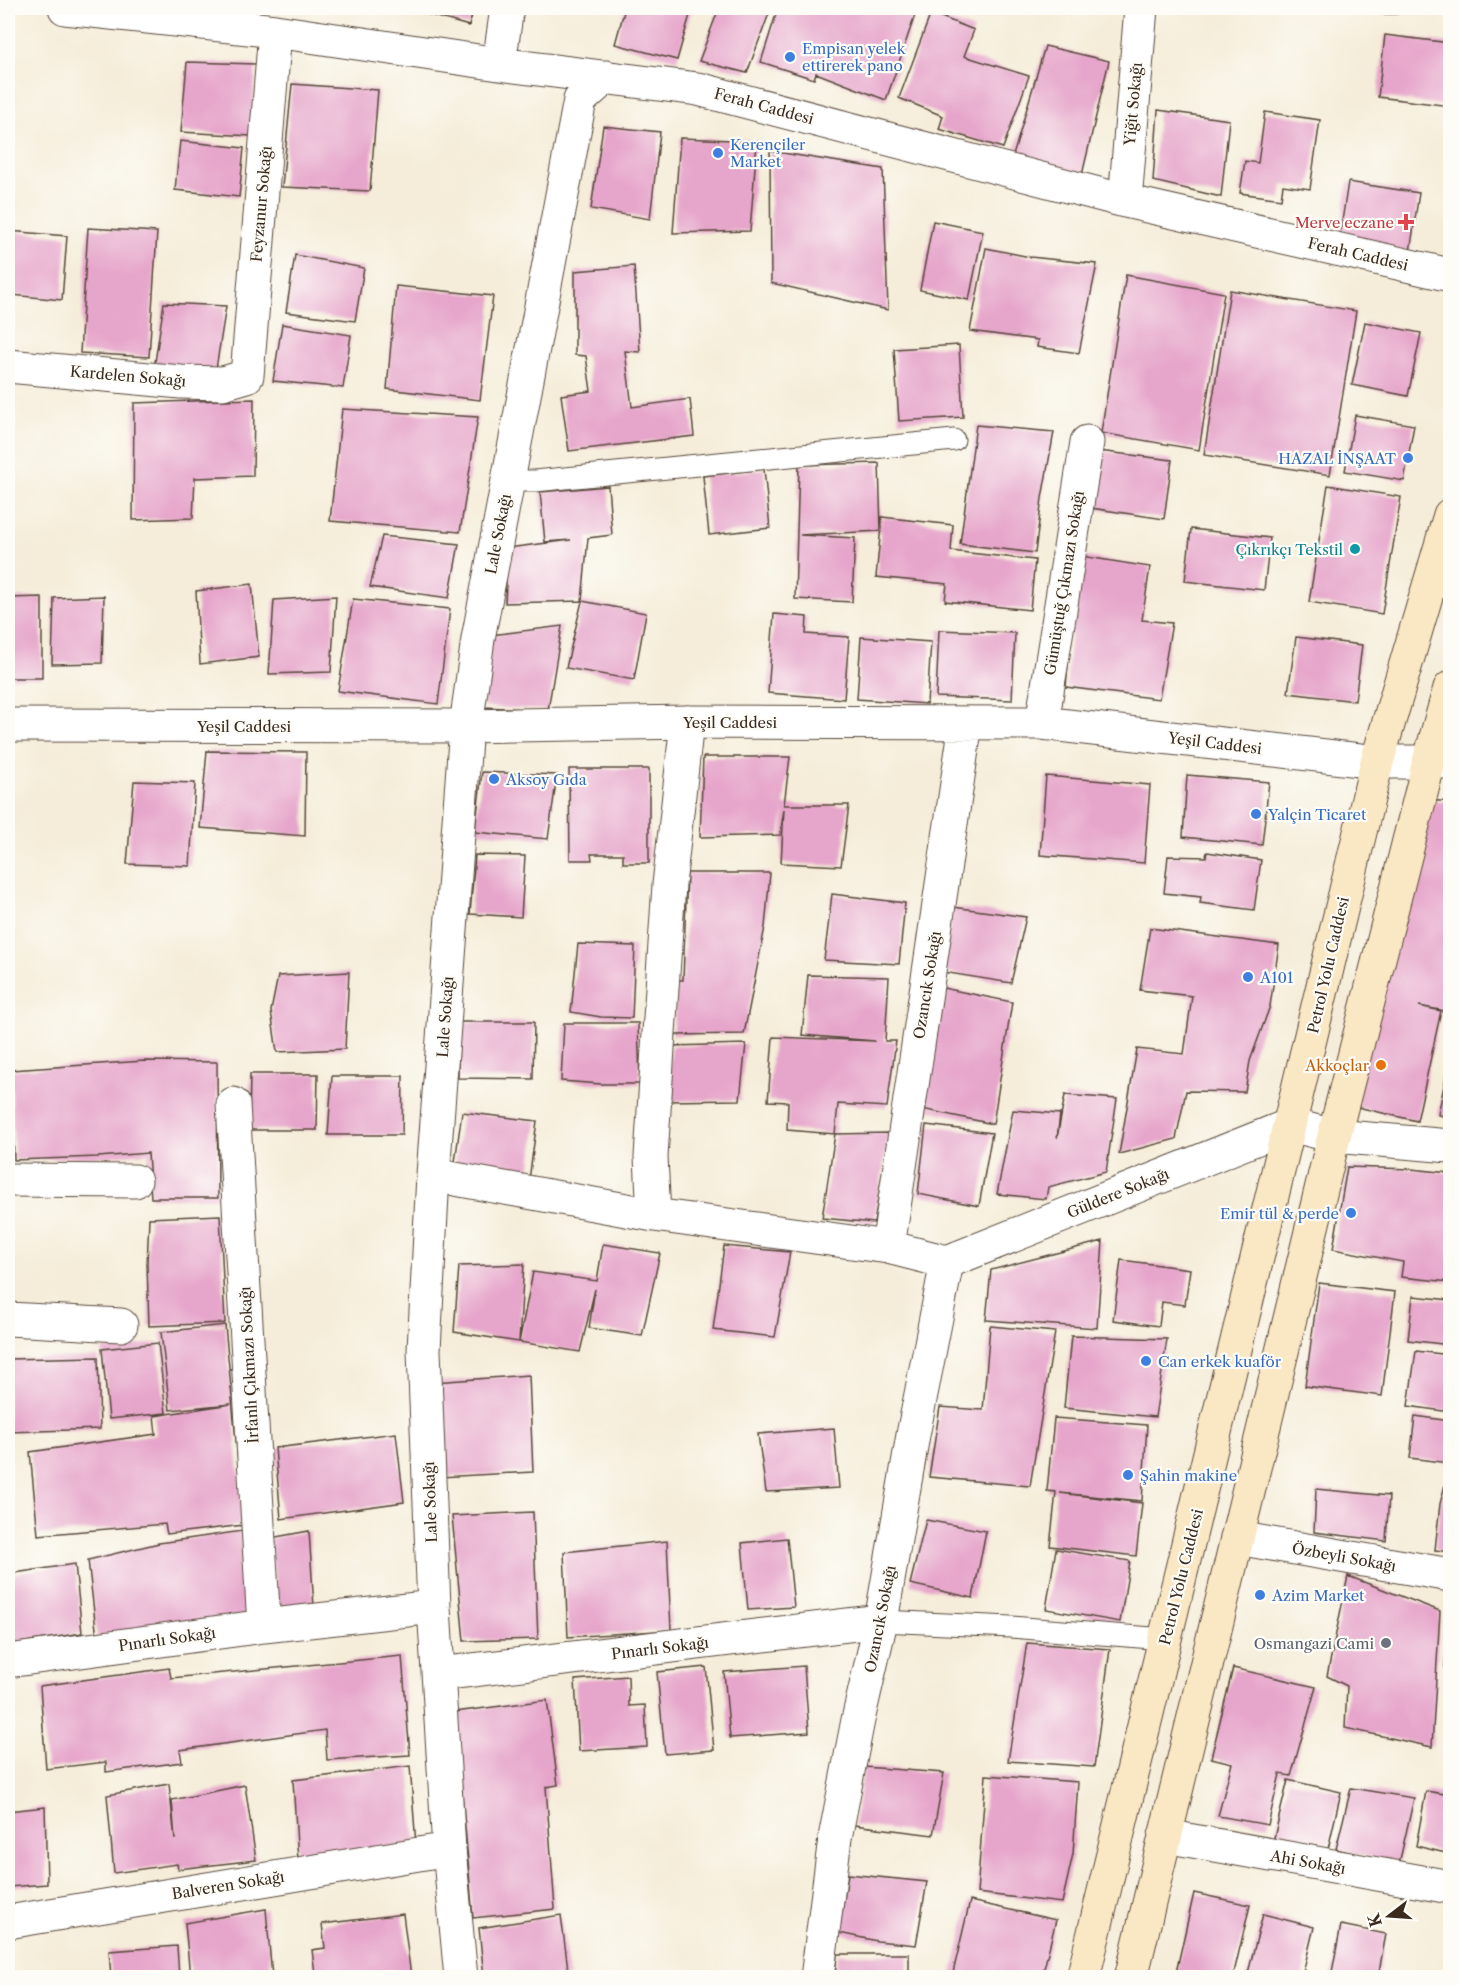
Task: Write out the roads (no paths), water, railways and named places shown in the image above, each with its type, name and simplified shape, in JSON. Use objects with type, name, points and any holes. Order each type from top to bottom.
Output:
[{"type":"main road","name":"Petrol Yolu Caddesi","points":[[1083,1977],[1377,762],[1450,515]]},
{"type":"main road","points":[[1131,1977],[1334,1136],[1440,762],[1450,688]]},
{"type":"street","name":"Ferah Caddesi","points":[[65,8],[275,31],[499,64],[698,89],[1125,201],[1450,274]]},
{"type":"street","points":[[499,64],[507,8]]},
{"type":"street","name":"Yiğit Sokağı","points":[[1125,201],[1141,8]]},
{"type":"street","name":"Feyzanur Sokağı","points":[[247,376],[275,31]]},
{"type":"street","name":"Lale Sokağı","points":[[461,1977],[449,1849],[434,1607],[424,1350],[433,1175],[466,726],[478,639],[580,100],[606,77]]},
{"type":"street","name":"Kardelen Sokağı","points":[[8,366],[181,382],[223,383],[247,376]]},
{"type":"street","name":"Gümüştuğ Çıkmazı Sokağı","points":[[1042,723],[1087,442]]},
{"type":"street","points":[[654,1215],[651,1157],[662,988],[669,885],[687,722]]},
{"type":"street","name":"Yeşil Caddesi","points":[[8,725],[466,726],[687,722],[1042,723],[1377,762],[1440,762]]},
{"type":"street","name":"Ozancık Sokağı","points":[[888,1247],[966,723]]},
{"type":"street","name":"İrfanlı Çıkmazı Sokağı","points":[[233,1104],[264,1626]]},
{"type":"street","points":[[1290,1125],[1334,1136],[1450,1146]]},
{"type":"street","name":"Güldere Sokağı","points":[[947,1262],[1290,1125]]},
{"type":"street","points":[[433,1175],[654,1215],[888,1247],[947,1262]]},
{"type":"street","points":[[8,1180],[135,1181]]},
{"type":"street","name":"Ozancık Sokağı","points":[[818,1977],[835,1838],[858,1720],[881,1621],[913,1435],[947,1262]]},
{"type":"street","points":[[8,1319],[121,1325]]},
{"type":"street","name":"Özbeyli Sokağı","points":[[1237,1538],[1450,1575]]},
{"type":"street","name":"Pınarlı Sokağı","points":[[8,1661],[264,1626],[434,1607]]},
{"type":"street","name":"Pınarlı Sokağı","points":[[439,1674],[881,1621]]},
{"type":"street","name":"Ahi Sokağı","points":[[1165,1836],[1450,1887]]},
{"type":"street","name":"Balveren Sokağı","points":[[8,1922],[449,1849]]},
{"type":"lane","points":[[508,481],[535,481],[954,440]]},
{"type":"lane","points":[[881,1621],[1011,1627],[1166,1639]]},
{"type":"place","name":"Empisan yelek ettirerek pano","points":[[790,57]]},
{"type":"place","name":"Kerençiler Market","points":[[718,153]]},
{"type":"place","name":"Merve eczane","points":[[1406,222]]},
{"type":"place","name":"HAZAL İNŞAAT","points":[[1408,458]]},
{"type":"place","name":"Çıkrıkçı Tekstil","points":[[1355,549]]},
{"type":"place","name":"Aksoy Gıda","points":[[494,779]]},
{"type":"place","name":"Yalçin Ticaret","points":[[1256,814]]},
{"type":"place","name":"A101","points":[[1248,977]]},
{"type":"place","name":"Akkoçlar","points":[[1381,1065]]},
{"type":"place","name":"Emir tül & perde","points":[[1351,1213]]},
{"type":"place","name":"Can erkek kuaför","points":[[1146,1361]]},
{"type":"place","name":"Şahin makine","points":[[1128,1475]]},
{"type":"place","name":"Azim Market","points":[[1260,1595]]},
{"type":"place","name":"Osmangazi Cami","points":[[1386,1643]]}]
